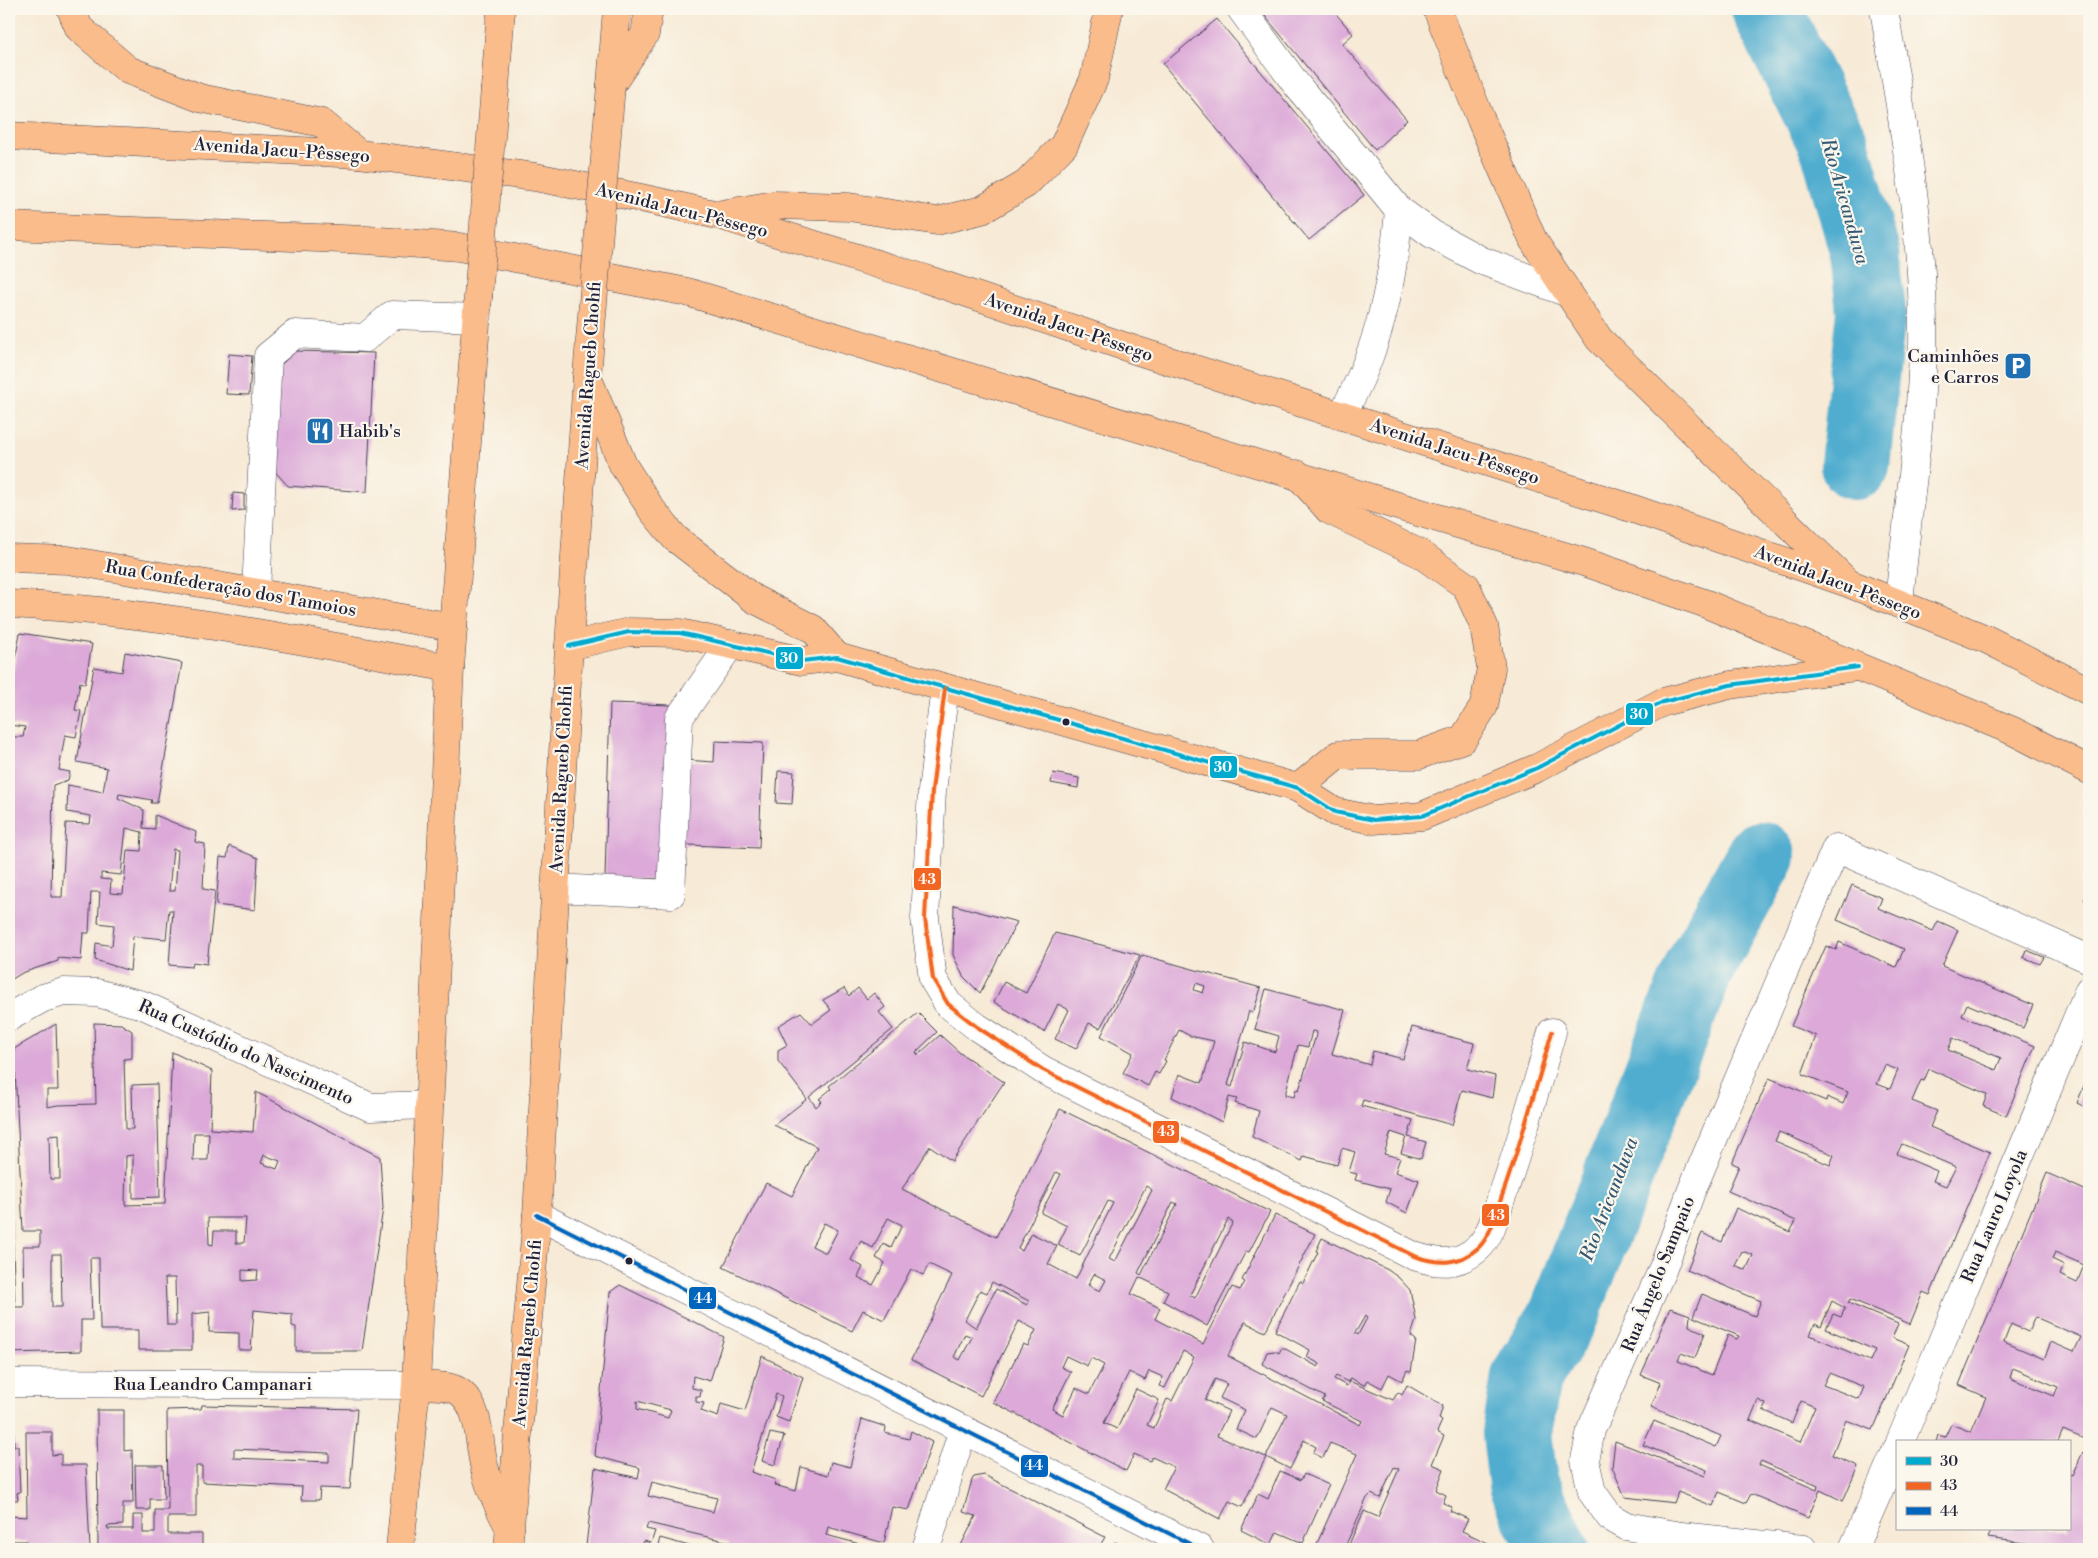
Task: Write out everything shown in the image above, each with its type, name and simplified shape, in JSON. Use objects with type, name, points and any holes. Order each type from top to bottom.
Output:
[{"type":"main road","points":[[70,9],[79,28],[128,70],[200,98],[322,123],[359,154]]},
{"type":"main road","points":[[400,1549],[416,1385],[450,668],[501,9]]},
{"type":"main road","name":"Avenida Ragueb Chohfi","points":[[509,1540],[537,1215],[568,646],[587,376],[617,9]]},
{"type":"main road","points":[[611,85],[645,34],[650,9]]},
{"type":"main road","points":[[718,215],[774,205],[849,207],[937,221],[982,210],[1026,184],[1064,145],[1094,79],[1109,9]]},
{"type":"main road","points":[[1436,9],[1533,240],[1599,339],[1848,583]]},
{"type":"main road","name":"Avenida Jacu-Pêssego","points":[[9,136],[359,154],[535,177],[718,215],[926,279],[1138,351],[1342,414],[1622,505],[1848,583],[1986,639],[2089,691]]},
{"type":"main road","points":[[9,226],[367,240],[460,247],[687,292],[1297,474],[1587,563],[1704,603],[2013,731],[2089,770]]},
{"type":"main road","points":[[587,376],[623,466],[652,510],[675,538],[754,599],[813,629],[837,657]]},
{"type":"main road","points":[[1297,474],[1329,510],[1419,553],[1466,586],[1484,626],[1491,668],[1484,706],[1463,739],[1419,754],[1338,755],[1298,788]]},
{"type":"main road","name":"Rua Confederação dos Tamoios","points":[[9,558],[68,560],[256,591],[453,627]]},
{"type":"main road","points":[[9,604],[60,606],[202,623],[450,668]]},
{"type":"main road","points":[[568,646],[629,632],[680,633],[802,661],[837,657],[1298,788],[1335,812],[1374,820],[1422,816],[1537,768],[1663,702],[1730,685],[1858,667]]},
{"type":"main road","points":[[416,1385],[446,1387],[459,1392],[470,1401],[475,1416],[485,1471],[509,1540]]},
{"type":"street","points":[[1241,9],[1296,84],[1399,210],[1432,234],[1480,260],[1568,292]]},
{"type":"street","points":[[1884,9],[1916,217],[1922,284],[1920,410],[1899,604]]},
{"type":"street","points":[[1342,414],[1365,369],[1383,317],[1395,259],[1399,210]]},
{"type":"street","points":[[256,591],[268,356],[295,334],[365,338],[392,315],[478,307]]},
{"type":"street","points":[[556,888],[670,894],[679,718],[732,644]]},
{"type":"street","points":[[945,688],[932,791],[925,918],[933,979],[948,1004],[977,1027],[1044,1070],[1414,1256],[1442,1263],[1455,1262],[1479,1247],[1492,1225],[1517,1155],[1552,1032]]},
{"type":"street","name":"Rua Ângelo Sampaio","points":[[1803,1549],[1682,1536],[1626,1526],[1610,1517],[1592,1492],[1585,1460],[1591,1430],[1663,1268],[1692,1192],[1836,848],[2089,959]]},
{"type":"street","name":"Rua Lauro Loyola","points":[[1901,1440],[2089,990]]},
{"type":"street","name":"Rua Custódio do Nascimento","points":[[9,1017],[43,998],[64,992],[97,993],[143,1005],[370,1108],[430,1105]]},
{"type":"street","points":[[537,1215],[1200,1549]]},
{"type":"street","name":"Rua Leandro Campanari","points":[[9,1383],[416,1385]]},
{"type":"street","points":[[926,1549],[963,1429]]},
{"type":"street","points":[[1852,1549],[1896,1451]]},
{"type":"building","points":[[1263,9],[1332,9],[1353,34],[1342,44],[1407,120],[1375,150],[1261,11]]},
{"type":"building","points":[[1217,19],[1364,195],[1309,240],[1163,64]]},
{"type":"building","points":[[296,351],[374,353],[367,492],[288,486],[271,467],[277,368]]},
{"type":"building","points":[[229,354],[252,356],[249,395],[226,394]]},
{"type":"building","points":[[233,493],[244,494],[244,510],[232,511]]},
{"type":"building","points":[[20,633],[92,644],[85,684],[80,682],[75,710],[81,711],[76,737],[65,735],[59,770],[70,772],[68,780],[53,785],[51,897],[62,897],[66,823],[90,824],[91,816],[67,812],[68,785],[103,792],[107,768],[77,762],[94,667],[122,672],[125,652],[182,663],[157,803],[151,803],[152,800],[119,794],[118,798],[144,810],[143,828],[155,829],[155,815],[196,832],[195,842],[205,844],[203,889],[215,891],[207,964],[193,962],[192,967],[169,965],[173,910],[169,910],[166,939],[133,936],[130,971],[95,960],[96,943],[112,946],[114,925],[98,923],[100,892],[91,892],[89,933],[83,933],[81,960],[58,958],[58,961],[22,973],[9,981],[9,737],[23,737],[25,727],[9,725],[9,694]],"holes":[[[126,828],[142,832],[141,851],[127,850],[123,894],[110,893],[111,880],[101,879],[101,873],[121,875]],[[173,849],[178,850],[175,891],[169,891]]]},
{"type":"building","points":[[610,703],[671,705],[669,759],[714,762],[715,741],[763,743],[759,848],[666,844],[665,879],[605,878]]},
{"type":"building","points":[[778,771],[794,772],[792,804],[776,803]]},
{"type":"building","points":[[1053,773],[1079,778],[1078,788],[1051,783]]},
{"type":"building","points":[[229,846],[258,858],[255,910],[216,905],[220,857],[227,858]]},
{"type":"building","points":[[1852,885],[1882,898],[1878,908],[1933,931],[1938,921],[1958,930],[1942,966],[2033,1005],[2023,1028],[1967,1004],[1962,1016],[2035,1046],[2006,1116],[1983,1106],[1987,1094],[1929,1069],[1924,1081],[1921,1080],[1912,1101],[1937,1111],[1930,1127],[1990,1152],[1930,1295],[1923,1292],[1910,1324],[1850,1299],[1848,1303],[1898,1324],[1892,1338],[1909,1345],[1873,1430],[1846,1420],[1832,1455],[1858,1466],[1843,1501],[1820,1490],[1808,1518],[1751,1494],[1746,1503],[1719,1492],[1713,1506],[1678,1492],[1674,1503],[1625,1497],[1612,1467],[1615,1441],[1705,1476],[1707,1470],[1643,1445],[1654,1421],[1716,1447],[1721,1436],[1651,1407],[1661,1383],[1641,1375],[1670,1308],[1690,1315],[1689,1326],[1705,1333],[1695,1358],[1681,1353],[1678,1361],[1712,1375],[1728,1335],[1737,1339],[1739,1336],[1693,1317],[1702,1294],[1755,1316],[1761,1301],[1687,1270],[1702,1233],[1722,1242],[1736,1208],[1790,1232],[1796,1221],[1728,1191],[1739,1166],[1732,1163],[1769,1078],[1826,1101],[1827,1097],[1843,1104],[1848,1092],[1802,1074],[1816,1036],[1791,1026],[1826,946],[1836,950],[1839,942],[1896,967],[1904,949],[1837,920]],"holes":[[[1953,1038],[2001,1058],[1996,1070],[1948,1050]],[[1885,1065],[1898,1070],[1890,1089],[1877,1084]],[[1779,1132],[1834,1155],[1830,1165],[1775,1141]],[[1902,1144],[1956,1167],[1946,1186],[1933,1181],[1937,1171],[1897,1154]],[[1742,1251],[1753,1255],[1746,1270],[1735,1265]],[[1832,1301],[1845,1308],[1841,1317],[1833,1314],[1826,1329],[1875,1350],[1870,1361],[1810,1335],[1815,1324],[1821,1327]],[[1829,1373],[1864,1387],[1859,1399],[1823,1385]],[[1758,1400],[1766,1404],[1763,1410],[1792,1423],[1801,1401],[1815,1407],[1800,1442],[1750,1420]],[[1761,1461],[1818,1486],[1817,1490],[1759,1465]]]},
{"type":"building","points":[[2089,886],[2089,902],[2084,900]]},
{"type":"building","points":[[954,905],[1017,922],[980,993],[963,976],[953,955]]},
{"type":"building","points":[[1055,933],[1140,955],[1100,1028],[1089,1023],[1076,1049],[1055,1039],[1069,1010],[1058,1004],[1044,1032],[994,1002],[1004,982],[1026,993]]},
{"type":"building","points":[[2026,950],[2044,957],[2040,964],[2023,957]]},
{"type":"building","points":[[1142,955],[1261,988],[1253,1013],[1249,1011],[1228,1085],[1232,1087],[1245,1042],[1275,1052],[1279,1036],[1255,1029],[1266,989],[1345,1010],[1332,1054],[1370,1065],[1373,1051],[1403,1059],[1412,1027],[1474,1043],[1467,1069],[1495,1076],[1492,1098],[1462,1090],[1452,1125],[1363,1100],[1361,1106],[1413,1120],[1408,1137],[1426,1142],[1421,1159],[1401,1153],[1406,1137],[1391,1132],[1384,1154],[1400,1158],[1395,1172],[1419,1180],[1407,1213],[1386,1202],[1390,1189],[1355,1180],[1357,1174],[1349,1172],[1355,1152],[1342,1148],[1337,1165],[1304,1156],[1302,1161],[1252,1137],[1259,1111],[1235,1103],[1237,1099],[1229,1097],[1222,1122],[1172,1097],[1179,1074],[1202,1083],[1214,1041],[1190,1036],[1179,1030],[1159,1074],[1155,1072],[1148,1086],[1123,1073],[1133,1053],[1101,1036]],"holes":[[[1196,983],[1205,986],[1203,993],[1194,990]],[[1312,1031],[1317,1032],[1299,1090],[1296,1089],[1294,1097],[1285,1095],[1298,1045],[1308,1047]]]},
{"type":"building","points":[[844,988],[849,996],[858,988],[867,999],[874,993],[885,1007],[879,1012],[893,1029],[809,1097],[816,1107],[822,1101],[819,1099],[831,1089],[829,1086],[918,1013],[937,1032],[916,1052],[918,1055],[940,1035],[960,1053],[1004,1082],[952,1161],[930,1146],[902,1189],[996,1237],[1060,1109],[1270,1212],[1249,1252],[1246,1251],[1207,1326],[1163,1301],[1168,1291],[1139,1277],[1131,1294],[1160,1308],[1155,1319],[1203,1344],[1232,1287],[1240,1290],[1245,1282],[1242,1280],[1275,1215],[1315,1234],[1265,1332],[1245,1322],[1228,1356],[1360,1425],[1362,1421],[1322,1401],[1325,1397],[1262,1364],[1267,1352],[1275,1351],[1279,1353],[1282,1347],[1318,1367],[1320,1364],[1307,1357],[1310,1350],[1275,1331],[1300,1281],[1303,1283],[1318,1252],[1316,1251],[1322,1238],[1388,1270],[1399,1278],[1410,1290],[1416,1320],[1411,1336],[1416,1340],[1411,1372],[1407,1370],[1402,1381],[1389,1374],[1382,1388],[1367,1380],[1364,1385],[1350,1378],[1348,1382],[1336,1376],[1334,1379],[1347,1386],[1349,1381],[1393,1400],[1398,1392],[1402,1395],[1407,1385],[1443,1406],[1439,1419],[1442,1421],[1437,1432],[1444,1436],[1432,1464],[1444,1469],[1436,1490],[1446,1495],[1443,1503],[1452,1507],[1450,1511],[1468,1519],[1462,1531],[1501,1549],[1347,1549],[1364,1511],[1378,1517],[1399,1469],[1394,1467],[1380,1498],[1371,1494],[1367,1498],[1344,1549],[1315,1548],[1357,1454],[1330,1443],[1323,1458],[1313,1453],[1316,1447],[1304,1440],[1290,1469],[1266,1457],[1242,1507],[1229,1501],[1220,1519],[1163,1489],[1174,1467],[1152,1457],[1150,1461],[1134,1454],[1126,1471],[993,1402],[1023,1344],[1028,1346],[1036,1330],[1019,1321],[981,1396],[911,1360],[952,1275],[929,1264],[923,1275],[911,1269],[884,1320],[863,1310],[852,1331],[723,1267],[766,1183],[792,1196],[817,1147],[774,1125],[807,1099],[778,1061],[778,1050],[787,1045],[778,1026],[801,1012],[812,1024],[831,1010],[823,1000]],"holes":[[[1056,1172],[1061,1174],[1041,1213],[1067,1226],[1058,1245],[1080,1256],[1108,1201],[1113,1203],[1076,1279],[1048,1264],[1057,1246],[1031,1233],[1022,1251],[1018,1248]],[[1146,1186],[1152,1190],[1115,1262],[1109,1259]],[[1173,1202],[1177,1204],[1141,1275],[1138,1273]],[[888,1218],[902,1225],[891,1248],[883,1244],[876,1258],[885,1263],[873,1285],[858,1277],[863,1267],[851,1260],[861,1241],[873,1248]],[[1228,1219],[1233,1222],[1195,1298],[1190,1295]],[[824,1223],[838,1230],[826,1253],[812,1246]],[[1094,1274],[1106,1280],[1100,1291],[1088,1285]],[[992,1282],[1029,1301],[1027,1305],[996,1289],[976,1328],[965,1320],[980,1290],[987,1293]],[[1365,1316],[1367,1318],[1358,1335],[1355,1333]],[[965,1334],[972,1337],[960,1360],[954,1357]],[[1183,1351],[1194,1357],[1172,1401],[1167,1399],[1154,1428],[1147,1425],[1159,1400],[1136,1389],[1117,1429],[1104,1423],[1129,1372],[1145,1380],[1149,1371],[1163,1377],[1159,1386],[1165,1388]],[[1066,1356],[1087,1366],[1091,1358],[1104,1365],[1089,1394],[1076,1388],[1063,1415],[1052,1409],[1071,1372],[1061,1367]],[[1215,1379],[1227,1384],[1220,1398],[1245,1410],[1236,1429],[1257,1439],[1272,1407],[1287,1414],[1266,1457],[1217,1436],[1229,1411],[1205,1400]]]},
{"type":"building","points":[[94,1023],[121,1024],[132,1031],[132,1058],[124,1059],[126,1129],[133,1129],[132,1085],[157,1084],[160,1197],[133,1198],[133,1155],[126,1156],[125,1205],[165,1204],[172,1052],[212,1071],[210,1129],[253,1132],[256,1092],[380,1157],[383,1208],[362,1351],[296,1351],[296,1327],[292,1326],[292,1314],[254,1310],[251,1350],[239,1350],[239,1333],[209,1332],[210,1312],[192,1314],[192,1350],[138,1350],[138,1330],[100,1330],[99,1258],[90,1258],[92,1320],[81,1320],[81,1351],[9,1353],[9,1219],[12,1219],[15,1307],[24,1307],[23,1246],[40,1246],[40,1231],[23,1231],[14,1049],[56,1024],[58,1090],[47,1090],[47,1107],[96,1104]],"holes":[[[194,1133],[209,1133],[208,1160],[193,1160]],[[59,1135],[60,1179],[50,1179],[49,1136]],[[264,1155],[280,1161],[277,1169],[261,1163]],[[208,1218],[246,1218],[244,1243],[236,1243],[236,1231],[214,1231],[213,1245],[209,1244]],[[52,1254],[61,1254],[62,1307],[52,1307]],[[242,1270],[258,1271],[257,1280],[242,1281]],[[165,1278],[175,1278],[176,1325],[167,1325]]]},
{"type":"building","points":[[2089,1073],[2089,1109],[2077,1103]]},
{"type":"building","points":[[2047,1173],[2089,1192],[2089,1441],[2063,1430],[2059,1440],[1937,1440],[1938,1435],[1945,1437],[1951,1424],[1971,1432],[1986,1397],[1959,1385]],"holes":[[[2055,1252],[2084,1265],[2077,1283],[2060,1275],[2064,1265],[2052,1259]],[[2035,1317],[2081,1337],[2074,1352],[2051,1342],[2044,1359],[2004,1342],[2011,1324],[2028,1332]],[[2013,1368],[2058,1387],[2054,1396],[2010,1378]]]},
{"type":"building","points":[[620,1285],[724,1337],[710,1381],[693,1376],[692,1388],[701,1390],[700,1397],[696,1396],[696,1402],[704,1403],[701,1411],[718,1417],[721,1404],[745,1411],[762,1356],[803,1377],[789,1422],[776,1417],[782,1396],[776,1394],[751,1472],[776,1480],[774,1485],[796,1491],[801,1467],[828,1475],[831,1462],[850,1467],[862,1419],[886,1427],[885,1433],[909,1439],[911,1431],[932,1442],[909,1510],[892,1507],[884,1543],[828,1527],[826,1535],[871,1547],[870,1549],[727,1549],[729,1542],[648,1523],[646,1529],[655,1531],[651,1543],[644,1541],[641,1549],[597,1549],[586,1546],[595,1468],[638,1478],[640,1468],[595,1456],[610,1292]],"holes":[[[637,1401],[671,1410],[668,1418],[637,1409]],[[652,1482],[717,1498],[713,1512],[648,1496]]]},
{"type":"building","points":[[202,1405],[357,1409],[350,1489],[320,1488],[319,1500],[301,1500],[302,1487],[202,1482],[202,1466],[196,1466],[196,1517],[168,1517],[168,1534],[202,1534],[202,1549],[98,1549],[97,1410],[124,1410],[124,1451],[132,1450],[133,1503],[123,1503],[123,1525],[107,1526],[108,1529],[133,1529],[133,1515],[143,1515],[143,1533],[155,1533],[155,1510],[168,1510],[167,1410],[201,1409]],"holes":[[[234,1449],[329,1453],[329,1462],[234,1458]]]},
{"type":"building","points":[[9,1411],[13,1411],[14,1446],[18,1446],[20,1492],[17,1493],[18,1500],[9,1500]]},
{"type":"building","points":[[26,1432],[52,1432],[52,1455],[61,1454],[61,1465],[86,1465],[90,1549],[27,1549],[27,1541],[10,1541],[10,1516],[27,1517]]},
{"type":"building","points":[[770,1433],[784,1436],[775,1465],[762,1461]]},
{"type":"building","points":[[2089,1445],[2089,1549],[2068,1549],[1988,1538],[1992,1530],[2070,1530],[2070,1475],[2072,1476],[2083,1452],[2086,1453]]},
{"type":"building","points":[[135,1465],[163,1465],[164,1499],[150,1499],[150,1510],[136,1510]]},
{"type":"building","points":[[1280,1471],[1301,1480],[1304,1474],[1329,1485],[1303,1543],[1277,1532],[1271,1545],[1241,1530],[1258,1494],[1268,1499]]},
{"type":"building","points":[[984,1475],[1105,1537],[1098,1549],[959,1549],[976,1516],[963,1512],[972,1480],[974,1477]]},
{"type":"building","points":[[660,1538],[700,1549],[657,1549]]},
{"type":"building","points":[[1115,1542],[1130,1549],[1112,1549]]},
{"type":"waterway","name":"Rio Aricanduva","points":[[1766,9],[1835,147],[1865,253],[1871,311],[1855,465]]},
{"type":"waterway","name":"Rio Aricanduva","points":[[1554,1549],[1523,1484],[1517,1434],[1526,1377],[1563,1317],[1699,968],[1761,856]]},
{"type":"transit line","name":"30","points":[[569,646],[629,632],[680,633],[802,661],[837,657],[1298,788],[1335,812],[1374,820],[1422,816],[1537,768],[1663,702],[1730,685],[1858,667]]},
{"type":"transit line","name":"43","points":[[945,688],[932,791],[925,918],[933,979],[948,1004],[977,1027],[1043,1070],[1414,1256],[1431,1261],[1448,1262],[1470,1254],[1483,1243],[1490,1231],[1516,1156],[1552,1032]]},
{"type":"transit line","name":"44","points":[[537,1215],[1200,1549]]},
{"type":"place","name":"Caminhões e Carros","points":[[2018,366]]},
{"type":"place","name":"Habib's","points":[[320,431]]}]
